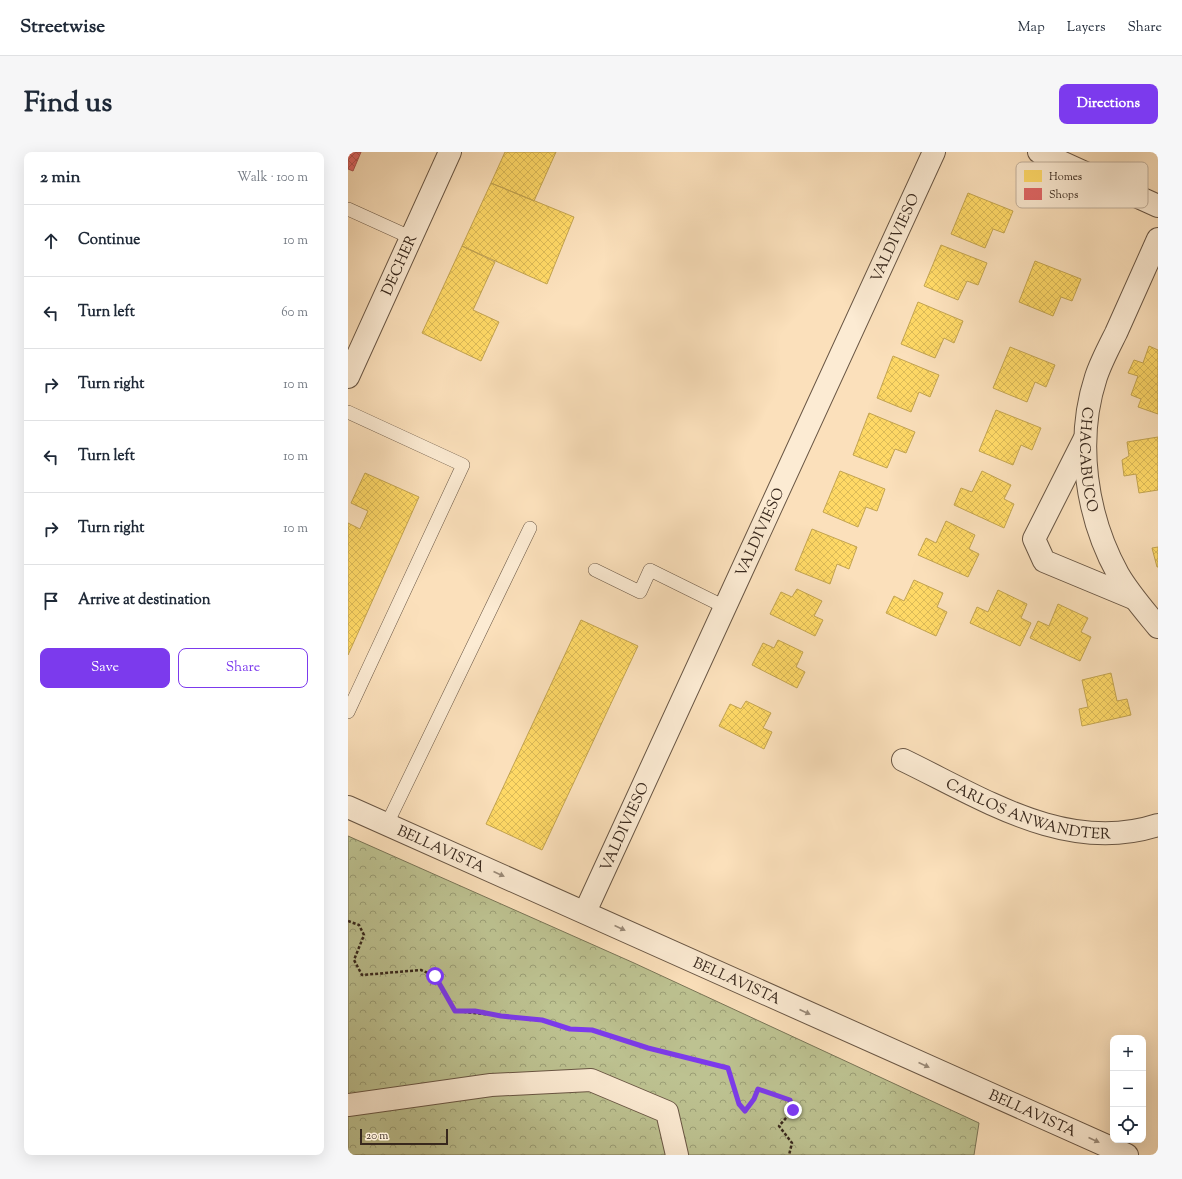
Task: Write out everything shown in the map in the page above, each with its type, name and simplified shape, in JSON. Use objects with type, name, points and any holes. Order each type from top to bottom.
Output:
[{"type":"street","name":"DECHER","points":[[348,377],[450,152]]},
{"type":"street","name":"VALDIVIESO","points":[[585,912],[934,152]]},
{"type":"street","points":[[1039,152],[1061,162]]},
{"type":"street","points":[[1148,201],[1158,206]]},
{"type":"street","name":"CHACABUCO","points":[[1158,239],[1096,377],[1089,406],[1086,437],[1086,466],[1089,494],[1096,522],[1118,574],[1133,598],[1158,627]]},
{"type":"street","points":[[1086,437],[1034,539],[1044,560],[1133,598]]},
{"type":"street","name":"CARLOS ANWANDTER","points":[[903,760],[1019,816],[1045,825],[1072,831],[1100,834],[1158,825]]},
{"type":"street","name":"BELLAVISTA","points":[[348,807],[1126,1155]]},
{"type":"street","points":[[348,1105],[491,1085],[591,1080],[668,1112],[677,1155]]},
{"type":"lane","points":[[348,209],[412,238]]},
{"type":"lane","points":[[348,412],[463,465],[348,712]]},
{"type":"lane","points":[[387,824],[530,528]]},
{"type":"lane","points":[[595,570],[640,592],[650,570],[725,607]]},
{"type":"path","points":[[348,921],[359,925],[364,935],[354,960],[362,975],[421,970],[435,976],[455,1011],[475,1011],[501,1016],[542,1020],[570,1029],[592,1030],[648,1048],[728,1068],[739,1104],[745,1111],[754,1099],[758,1089],[790,1100],[793,1110],[779,1126],[792,1143],[789,1155]]},
{"type":"green space","points":[[348,836],[634,963],[979,1123],[974,1155],[348,1155]]},
{"type":"building: Homes","points":[[505,152],[556,152],[534,201],[491,183]]},
{"type":"building: Homes","points":[[491,183],[574,217],[547,284],[462,246]]},
{"type":"building: Homes","points":[[968,193],[1013,211],[1004,233],[993,229],[985,248],[951,234]]},
{"type":"building: Homes","points":[[941,245],[987,263],[978,285],[967,281],[958,300],[924,286]]},
{"type":"building: Homes","points":[[462,246],[495,262],[473,310],[499,322],[481,361],[422,333]]},
{"type":"building: Homes","points":[[1035,261],[1081,279],[1072,301],[1061,297],[1053,316],[1019,302]]},
{"type":"building: Homes","points":[[918,302],[963,321],[954,343],[944,338],[935,358],[901,344]]},
{"type":"building: Homes","points":[[1149,346],[1158,350],[1158,414],[1138,407],[1141,399],[1131,395],[1138,376],[1128,373],[1134,360],[1143,363]]},
{"type":"building: Homes","points":[[1010,347],[1055,365],[1046,387],[1035,382],[1027,402],[993,388]]},
{"type":"building: Homes","points":[[893,356],[939,375],[930,397],[919,392],[911,412],[877,398]]},
{"type":"building: Homes","points":[[996,410],[1041,428],[1032,450],[1021,445],[1013,465],[979,451]]},
{"type":"building: Homes","points":[[869,413],[915,432],[906,453],[895,449],[887,468],[853,455]]},
{"type":"building: Homes","points":[[1158,437],[1158,490],[1139,493],[1136,474],[1124,476],[1122,460],[1129,456],[1127,442]]},
{"type":"building: Homes","points":[[840,471],[885,489],[877,511],[866,507],[858,527],[823,512]]},
{"type":"building: Homes","points":[[982,471],[1011,485],[1004,499],[1014,504],[1004,528],[954,505],[961,488],[972,492]]},
{"type":"building: Homes","points":[[365,473],[419,497],[348,655],[348,523],[360,529],[368,511],[351,503]]},
{"type":"building: Homes","points":[[946,521],[975,535],[969,549],[979,554],[968,577],[918,555],[926,538],[936,543]]},
{"type":"building: Homes","points":[[812,529],[857,547],[849,569],[837,564],[830,584],[795,570]]},
{"type":"building: Homes","points":[[1158,547],[1158,567],[1157,567],[1152,548]]},
{"type":"building: Homes","points":[[914,580],[943,593],[937,607],[947,612],[936,636],[886,613],[894,596],[904,601]]},
{"type":"building: Homes","points":[[797,589],[822,601],[814,616],[823,620],[815,636],[770,614],[781,592],[792,597]]},
{"type":"building: Homes","points":[[998,590],[1027,604],[1021,618],[1031,623],[1020,646],[970,623],[977,607],[988,612]]},
{"type":"building: Homes","points":[[1058,604],[1088,618],[1081,632],[1091,637],[1080,661],[1030,638],[1038,621],[1049,626]]},
{"type":"building: Homes","points":[[581,620],[638,646],[542,850],[486,824]]},
{"type":"building: Homes","points":[[778,640],[803,652],[796,667],[805,672],[797,688],[752,665],[763,643],[774,648]]},
{"type":"building: Homes","points":[[1111,673],[1117,701],[1127,699],[1131,715],[1082,726],[1079,709],[1088,707],[1082,680]]},
{"type":"building: Homes","points":[[746,701],[771,713],[763,728],[772,732],[764,749],[719,726],[730,704],[741,709]]},
{"type":"building: Shops","points":[[348,152],[361,152],[353,171],[348,169]]},
{"type":"route","points":[[435,976],[455,1011],[475,1011],[501,1016],[542,1020],[570,1029],[592,1030],[648,1048],[693,1058],[728,1068],[735,1086],[739,1104],[745,1111],[754,1099],[758,1089],[790,1100],[793,1110]]}]
